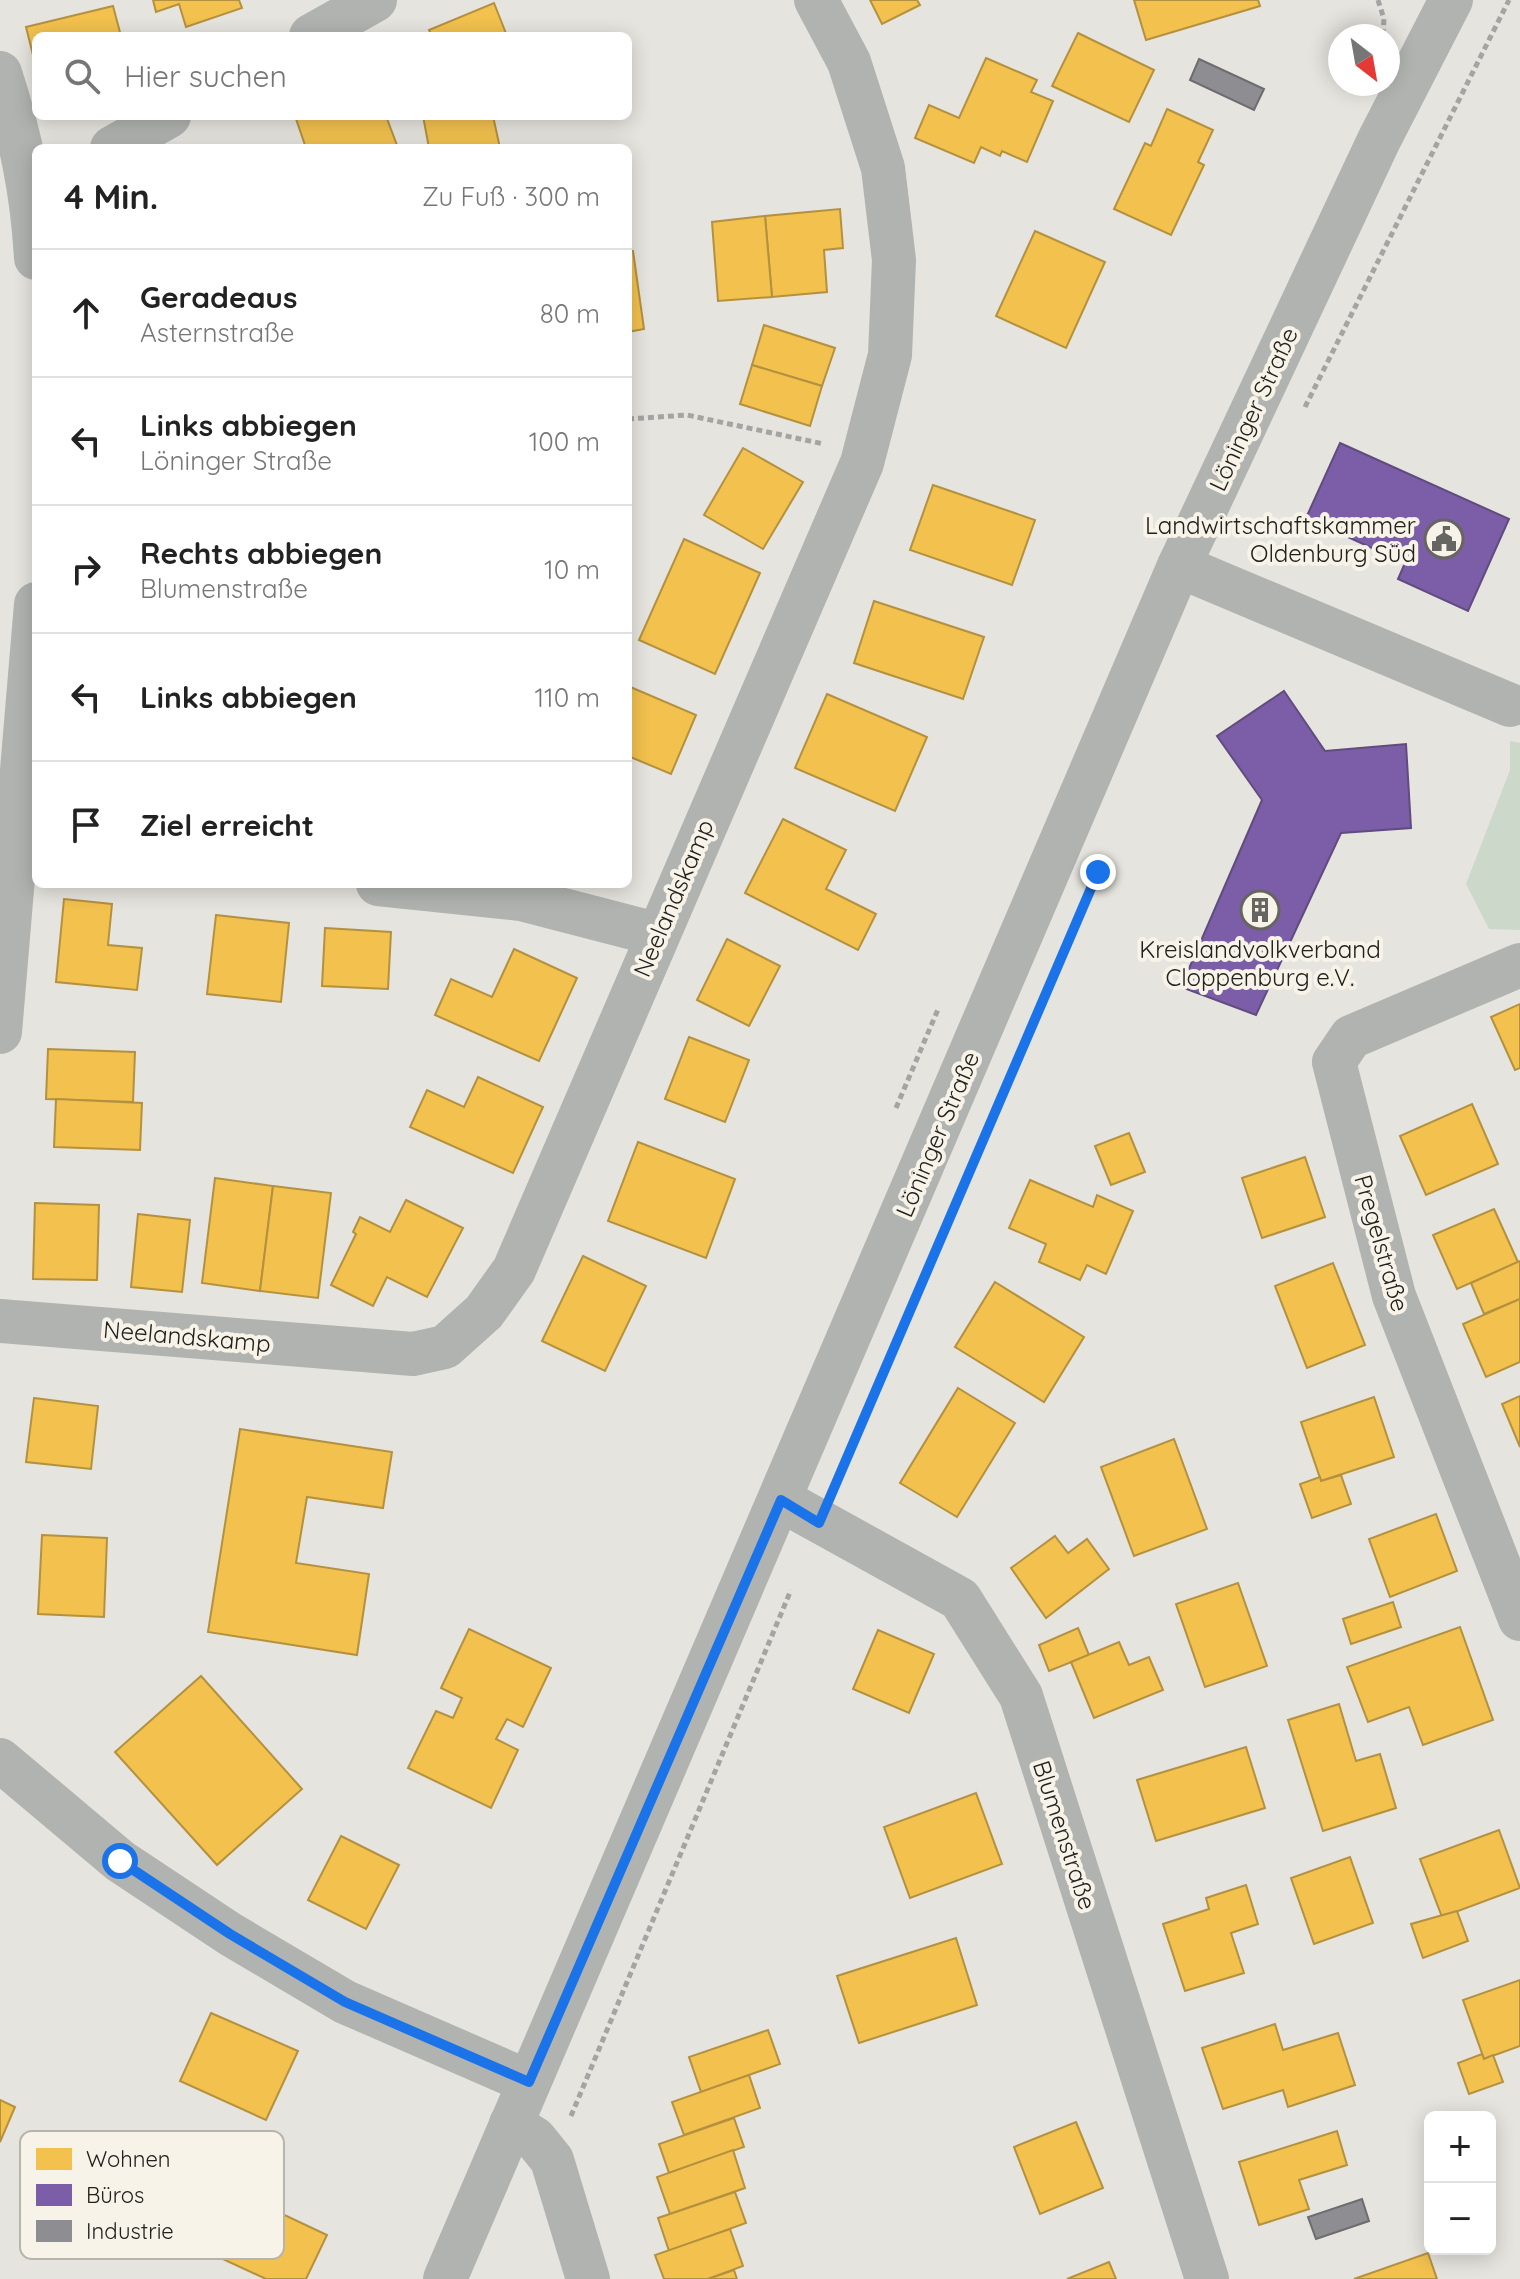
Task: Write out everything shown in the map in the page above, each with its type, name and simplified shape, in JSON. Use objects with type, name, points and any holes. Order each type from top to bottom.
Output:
[{"type":"street","points":[[318,32],[375,0]]},
{"type":"street","name":"Neelandskamp","points":[[0,1321],[413,1354],[445,1347],[484,1312],[514,1270],[865,453],[890,355],[894,260],[883,168],[849,62],[816,0]]},
{"type":"street","name":"Löninger Straße","points":[[445,2279],[1179,566],[1379,140],[1451,0]]},
{"type":"street","points":[[0,73],[22,140],[23,198],[32,240]]},
{"type":"street","points":[[119,144],[162,120]]},
{"type":"street","points":[[1179,566],[1510,705]]},
{"type":"street","points":[[0,1032],[24,848],[32,685]]},
{"type":"street","points":[[416,888],[521,899],[656,934]]},
{"type":"street","name":"Pregelstraße","points":[[1520,965],[1351,1037],[1334,1062],[1394,1296],[1520,1619]]},
{"type":"street","name":"Blumenstraße","points":[[781,1500],[960,1599],[1021,1696],[1207,2279]]},
{"type":"street","points":[[3,1773],[120,1861],[230,1934],[345,2002],[529,2082]]},
{"type":"street","points":[[511,2124],[535,2139],[552,2160],[588,2279]]},
{"type":"path","points":[[1378,0],[1384,24]]},
{"type":"path","points":[[1300,418],[1509,0]]},
{"type":"path","points":[[632,419],[687,415],[865,453]]},
{"type":"path","points":[[552,2160],[819,1523]]},
{"type":"green space","points":[[1510,741],[1520,743],[1520,930],[1489,929],[1466,884],[1510,770]]},
{"type":"building: Wohnen","points":[[153,0],[239,0],[242,8],[186,27],[179,4],[156,12]]},
{"type":"building: Wohnen","points":[[870,0],[917,0],[920,5],[882,24]]},
{"type":"building: Wohnen","points":[[1134,0],[1258,0],[1260,6],[1146,40]]},
{"type":"building: Wohnen","points":[[494,3],[505,32],[430,32]]},
{"type":"building: Wohnen","points":[[113,6],[120,32],[32,32],[32,51],[26,27]]},
{"type":"building: Wohnen","points":[[1078,33],[1154,70],[1129,122],[1052,86]]},
{"type":"building: Wohnen","points":[[986,58],[1037,80],[1031,92],[1053,101],[1027,162],[1002,151],[1000,156],[981,147],[974,163],[915,138],[929,105],[959,118]]},
{"type":"building: Wohnen","points":[[1167,109],[1213,130],[1198,162],[1204,165],[1171,235],[1114,209],[1145,143],[1151,146]]},
{"type":"building: Wohnen","points":[[296,120],[388,120],[396,144],[305,144]]},
{"type":"building: Wohnen","points":[[424,120],[494,120],[499,144],[428,144]]},
{"type":"building: Wohnen","points":[[840,209],[843,248],[824,250],[827,292],[772,297],[765,216]]},
{"type":"building: Wohnen","points":[[765,216],[772,297],[718,301],[712,222]]},
{"type":"building: Wohnen","points":[[1035,231],[1105,262],[1066,348],[996,316]]},
{"type":"building: Wohnen","points":[[632,251],[644,329],[632,331]]},
{"type":"building: Wohnen","points":[[764,325],[835,348],[822,386],[752,365]]},
{"type":"building: Wohnen","points":[[752,365],[822,386],[810,426],[740,404]]},
{"type":"building: Wohnen","points":[[743,448],[803,482],[763,549],[704,515]]},
{"type":"building: Wohnen","points":[[933,485],[1035,520],[1012,585],[910,550]]},
{"type":"building: Wohnen","points":[[684,539],[760,573],[715,674],[639,640]]},
{"type":"building: Wohnen","points":[[874,601],[984,637],[963,699],[854,663]]},
{"type":"building: Wohnen","points":[[632,688],[696,715],[671,774],[632,758]]},
{"type":"building: Wohnen","points":[[827,694],[927,737],[895,811],[795,768]]},
{"type":"building: Wohnen","points":[[783,819],[846,850],[826,889],[876,914],[858,950],[745,893]]},
{"type":"building: Wohnen","points":[[64,899],[112,904],[108,945],[142,948],[137,990],[56,982]]},
{"type":"building: Wohnen","points":[[216,915],[289,923],[281,1002],[207,994]]},
{"type":"building: Wohnen","points":[[325,928],[391,932],[388,989],[322,986]]},
{"type":"building: Wohnen","points":[[727,939],[780,966],[749,1026],[697,1000]]},
{"type":"building: Wohnen","points":[[514,949],[577,978],[539,1061],[435,1015],[451,979],[492,997]]},
{"type":"building: Wohnen","points":[[1520,1004],[1520,1068],[1515,1070],[1491,1017]]},
{"type":"building: Wohnen","points":[[689,1037],[749,1060],[725,1122],[665,1099]]},
{"type":"building: Wohnen","points":[[48,1049],[135,1052],[133,1102],[46,1099]]},
{"type":"building: Wohnen","points":[[478,1077],[543,1107],[513,1173],[410,1127],[427,1090],[464,1107]]},
{"type":"building: Wohnen","points":[[56,1099],[142,1103],[140,1150],[54,1147]]},
{"type":"building: Wohnen","points":[[1472,1104],[1498,1164],[1426,1195],[1400,1136]]},
{"type":"building: Wohnen","points":[[1129,1133],[1145,1172],[1111,1185],[1095,1146]]},
{"type":"building: Wohnen","points":[[638,1142],[735,1179],[706,1258],[608,1221]]},
{"type":"building: Wohnen","points":[[1305,1157],[1325,1217],[1262,1238],[1242,1178]]},
{"type":"building: Wohnen","points":[[215,1178],[273,1186],[260,1291],[202,1283]]},
{"type":"building: Wohnen","points":[[1030,1180],[1093,1207],[1097,1195],[1133,1211],[1106,1274],[1087,1265],[1080,1280],[1039,1262],[1046,1244],[1009,1228]]},
{"type":"building: Wohnen","points":[[273,1186],[331,1193],[318,1298],[260,1291]]},
{"type":"building: Wohnen","points":[[406,1200],[463,1228],[427,1297],[387,1277],[373,1306],[331,1285],[356,1234],[353,1232],[360,1217],[390,1232]]},
{"type":"building: Wohnen","points":[[35,1203],[99,1205],[97,1280],[33,1279]]},
{"type":"building: Wohnen","points":[[1494,1209],[1518,1262],[1457,1289],[1433,1235]]},
{"type":"building: Wohnen","points":[[138,1214],[190,1220],[182,1292],[131,1287]]},
{"type":"building: Wohnen","points":[[583,1256],[646,1286],[605,1371],[542,1341]]},
{"type":"building: Wohnen","points":[[1520,1261],[1520,1299],[1484,1314],[1471,1283]]},
{"type":"building: Wohnen","points":[[1333,1263],[1365,1345],[1307,1368],[1275,1286]]},
{"type":"building: Wohnen","points":[[995,1282],[1084,1337],[1044,1402],[955,1347]]},
{"type":"building: Wohnen","points":[[1520,1299],[1520,1362],[1486,1377],[1463,1324]]},
{"type":"building: Wohnen","points":[[958,1388],[1015,1423],[957,1517],[900,1483]]},
{"type":"building: Wohnen","points":[[1520,1396],[1520,1447],[1502,1404]]},
{"type":"building: Wohnen","points":[[1374,1397],[1394,1457],[1321,1481],[1301,1422]]},
{"type":"building: Wohnen","points":[[34,1398],[98,1406],[91,1469],[26,1462]]},
{"type":"building: Wohnen","points":[[240,1429],[392,1452],[383,1508],[307,1497],[296,1563],[369,1574],[357,1655],[208,1632]]},
{"type":"building: Wohnen","points":[[1174,1439],[1207,1529],[1134,1556],[1101,1467]]},
{"type":"building: Wohnen","points":[[1341,1475],[1351,1504],[1312,1518],[1300,1484],[1320,1477],[1321,1481]]},
{"type":"building: Wohnen","points":[[1436,1514],[1457,1571],[1390,1597],[1369,1539]]},
{"type":"building: Wohnen","points":[[42,1535],[107,1538],[104,1617],[38,1614]]},
{"type":"building: Wohnen","points":[[1055,1536],[1068,1553],[1087,1539],[1109,1569],[1046,1618],[1011,1568]]},
{"type":"building: Wohnen","points":[[1238,1583],[1267,1666],[1205,1687],[1176,1604]]},
{"type":"building: Wohnen","points":[[1393,1602],[1401,1627],[1351,1644],[1343,1619]]},
{"type":"building: Wohnen","points":[[1460,1627],[1493,1720],[1423,1745],[1409,1707],[1368,1722],[1347,1667]]},
{"type":"building: Wohnen","points":[[1078,1628],[1089,1655],[1049,1671],[1039,1645]]},
{"type":"building: Wohnen","points":[[469,1629],[551,1668],[523,1727],[507,1719],[496,1739],[518,1750],[491,1808],[408,1768],[436,1711],[453,1718],[462,1698],[441,1688]]},
{"type":"building: Wohnen","points":[[878,1630],[934,1654],[909,1713],[853,1689]]},
{"type":"building: Wohnen","points":[[1119,1642],[1129,1665],[1149,1657],[1163,1690],[1094,1718],[1071,1662]]},
{"type":"building: Wohnen","points":[[201,1676],[302,1789],[217,1865],[115,1752]]},
{"type":"building: Wohnen","points":[[1339,1704],[1356,1761],[1380,1754],[1396,1808],[1323,1831],[1288,1720]]},
{"type":"building: Wohnen","points":[[1246,1747],[1265,1808],[1156,1841],[1137,1780]]},
{"type":"building: Wohnen","points":[[976,1793],[1002,1864],[910,1898],[884,1827]]},
{"type":"building: Wohnen","points":[[1499,1830],[1520,1888],[1442,1917],[1420,1859]]},
{"type":"building: Wohnen","points":[[341,1836],[399,1865],[366,1929],[308,1900]]},
{"type":"building: Wohnen","points":[[1350,1857],[1373,1923],[1314,1944],[1291,1878]]},
{"type":"building: Wohnen","points":[[1246,1885],[1258,1924],[1231,1933],[1244,1973],[1185,1991],[1163,1924],[1209,1909],[1206,1898]]},
{"type":"building: Wohnen","points":[[1457,1911],[1468,1941],[1423,1958],[1411,1924]]},
{"type":"building: Wohnen","points":[[956,1938],[977,2005],[859,2043],[837,1976]]},
{"type":"building: Wohnen","points":[[1520,1980],[1520,2046],[1484,2059],[1463,2000]]},
{"type":"building: Wohnen","points":[[211,2013],[298,2051],[266,2120],[180,2081]]},
{"type":"building: Wohnen","points":[[1275,2024],[1283,2050],[1338,2033],[1355,2085],[1288,2107],[1283,2090],[1223,2109],[1202,2048]]},
{"type":"building: Wohnen","points":[[768,2030],[780,2064],[701,2092],[689,2057]]},
{"type":"building: Wohnen","points":[[1482,2054],[1484,2059],[1493,2055],[1503,2082],[1469,2094],[1458,2063]]},
{"type":"building: Wohnen","points":[[749,2075],[760,2108],[684,2135],[672,2102]]},
{"type":"building: Wohnen","points":[[0,2100],[15,2107],[0,2142]]},
{"type":"building: Wohnen","points":[[734,2118],[744,2147],[669,2173],[659,2144]]},
{"type":"building: Wohnen","points":[[1076,2122],[1103,2188],[1040,2214],[1014,2147]]},
{"type":"building: Wohnen","points":[[1337,2131],[1347,2165],[1299,2180],[1309,2209],[1259,2225],[1239,2162]]},
{"type":"building: Wohnen","points":[[733,2150],[745,2188],[670,2214],[657,2177]]},
{"type":"building: Wohnen","points":[[735,2192],[746,2223],[669,2251],[658,2218]]},
{"type":"building: Wohnen","points":[[284,2215],[327,2235],[306,2279],[266,2279],[223,2259],[284,2259]]},
{"type":"building: Wohnen","points":[[730,2229],[743,2266],[708,2279],[664,2279],[655,2255]]},
{"type":"building: Wohnen","points":[[1424,2254],[1429,2255],[1437,2279],[1354,2279]]},
{"type":"building: Wohnen","points":[[1109,2262],[1116,2279],[1067,2279]]},
{"type":"building: Wohnen","points":[[734,2270],[737,2279],[708,2279]]},
{"type":"building: Büros","points":[[1340,443],[1509,519],[1468,611],[1398,579],[1405,563],[1306,518]]},
{"type":"building: Büros","name":"Kreislandvolkverband Cloppenburg e.V.","points":[[1284,691],[1325,751],[1406,744],[1411,828],[1341,833],[1256,1015],[1181,987],[1262,800],[1217,736]]},
{"type":"building: Industrie","points":[[1199,59],[1264,89],[1254,110],[1190,80]]},
{"type":"building: Industrie","points":[[1362,2199],[1369,2221],[1316,2239],[1308,2217]]},
{"type":"place","name":"Landwirtschaftskammer Oldenburg Süd","points":[[1444,539]]},
{"type":"place","name":"Kreislandvolkverband Cloppenburg e.V.","points":[[1260,910]]},
{"type":"route","points":[[120,1861],[230,1934],[345,2002],[529,2082],[781,1500],[819,1523],[1098,872]]}]
